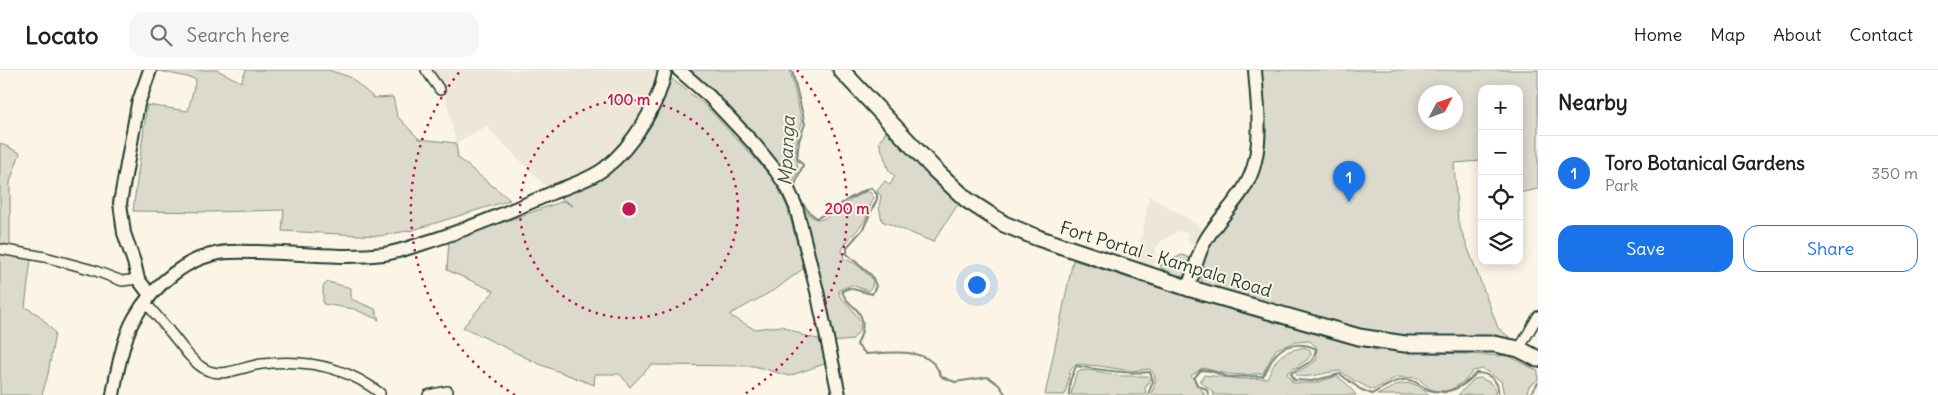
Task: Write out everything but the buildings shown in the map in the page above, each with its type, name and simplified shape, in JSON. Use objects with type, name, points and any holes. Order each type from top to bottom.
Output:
[{"type":"highway","name":"Fort Portal - Kampala Road","points":[[841,70],[935,170],[967,200],[1004,224],[1038,238],[1188,288],[1359,337],[1405,344],[1494,344],[1519,349],[1538,359]]},
{"type":"main road","points":[[150,70],[135,115],[120,202],[124,233],[138,279],[150,296]]},
{"type":"main road","points":[[113,395],[117,372],[133,320],[150,296],[176,272],[201,258],[227,252],[346,257],[386,254],[455,234],[567,187],[605,168],[635,137],[657,98],[664,82],[665,70]]},
{"type":"main road","points":[[679,70],[709,96],[755,145],[787,187],[796,207],[839,395]]},
{"type":"main road","points":[[1188,288],[1203,245],[1214,227],[1240,196],[1255,161],[1258,119],[1255,70]]},
{"type":"street","points":[[426,70],[440,90]]},
{"type":"street","points":[[0,249],[53,259],[93,270],[122,281],[138,279]]},
{"type":"street","points":[[150,296],[192,359],[202,368],[212,372],[236,371],[259,364],[293,362],[314,364],[361,379],[380,393],[380,395]]},
{"type":"street","points":[[1519,349],[1538,316]]},
{"type":"street","points":[[428,395],[448,390]]},
{"type":"shaded area","points":[[155,70],[217,70],[241,82],[246,70],[328,70],[350,77],[374,98],[393,97],[397,116],[419,139],[456,143],[458,158],[510,200],[413,230],[379,236],[282,231],[284,210],[213,212],[133,211],[147,105],[188,111],[196,79]]},
{"type":"shaded area","points":[[429,70],[659,70],[655,89],[646,111],[616,154],[597,168],[563,183],[545,186],[486,126],[456,143],[444,91]]},
{"type":"shaded area","points":[[682,70],[790,70],[802,122],[796,145],[798,172],[791,186],[802,207],[812,217],[818,219],[825,218],[841,206],[847,204],[851,199],[867,191],[872,194],[874,198],[865,220],[842,250],[844,259],[857,265],[873,280],[872,287],[868,291],[852,285],[839,290],[840,297],[849,305],[861,322],[860,330],[852,340],[832,342],[805,237],[776,171]]},
{"type":"shaded area","points":[[1261,70],[1538,70],[1538,189],[1523,192],[1523,85],[1478,85],[1478,161],[1454,163],[1458,222],[1498,328],[1513,340],[1463,337],[1371,337],[1211,288],[1202,282],[1199,270],[1208,246],[1252,187],[1259,161]]},
{"type":"shaded area","points":[[668,76],[705,105],[773,178],[787,206],[804,268],[776,289],[729,315],[754,329],[782,326],[807,337],[819,339],[827,363],[789,376],[754,366],[651,365],[630,387],[620,374],[595,374],[594,385],[539,364],[463,327],[494,291],[447,270],[449,239],[487,228],[563,201],[573,206],[555,194],[591,180],[620,165],[641,138]]},
{"type":"shaded area","points":[[888,129],[926,173],[959,203],[933,242],[882,221],[879,207],[881,196],[877,191],[885,181],[890,185],[895,176],[889,171],[879,142]]},
{"type":"shaded area","points":[[0,143],[20,153],[10,182],[10,251],[31,259],[25,307],[39,315],[55,333],[48,374],[42,395],[0,395]]},
{"type":"shaded area","points":[[1149,196],[1200,226],[1204,232],[1197,244],[1192,245],[1187,241],[1189,236],[1186,232],[1179,231],[1161,241],[1155,249],[1155,265],[1147,268],[1137,265]]},
{"type":"shaded area","points":[[1182,255],[1190,258],[1190,267],[1184,276],[1175,275],[1161,268],[1160,265]]},
{"type":"shaded area","points":[[1073,260],[1150,285],[1376,350],[1509,356],[1538,371],[1538,380],[1529,386],[1526,395],[1504,395],[1501,381],[1483,369],[1473,371],[1465,381],[1445,393],[1430,389],[1418,378],[1397,377],[1373,390],[1340,371],[1298,376],[1295,373],[1316,361],[1317,348],[1310,341],[1296,342],[1276,349],[1263,373],[1227,374],[1202,368],[1191,376],[1205,395],[1151,395],[1155,379],[1150,369],[1131,371],[1075,364],[1070,371],[1065,395],[1045,395]]},
{"type":"shaded area","points":[[328,282],[351,288],[351,299],[375,309],[379,320],[354,309],[323,304],[323,286]]},
{"type":"shaded area","points":[[1304,347],[1310,350],[1311,355],[1307,360],[1287,373],[1293,383],[1315,383],[1337,376],[1356,395],[1213,395],[1214,393],[1200,381],[1204,375],[1241,379],[1267,378],[1280,356],[1289,351]]},
{"type":"shaded area","points":[[1089,370],[1121,376],[1148,376],[1151,379],[1145,388],[1146,395],[1071,395],[1078,371]]},
{"type":"shaded area","points":[[1480,378],[1493,386],[1495,395],[1458,395],[1474,379]]},
{"type":"shaded area","points":[[1411,383],[1430,395],[1377,395],[1399,384]]},
{"type":"waterway","name":"Mpanga","points":[[792,70],[805,124],[799,141],[797,158],[803,165],[794,187],[803,204],[817,218],[863,191],[871,188],[877,194],[877,199],[863,229],[847,247],[847,254],[872,276],[876,286],[872,294],[849,288],[842,291],[861,316],[863,325],[857,345],[866,354],[910,353],[927,358],[934,364],[942,377],[955,382],[988,377],[999,385],[1006,395]]},
{"type":"waterway","name":"Mpanga","points":[[1209,395],[1206,389],[1197,385],[1194,378],[1201,370],[1211,371],[1228,377],[1263,376],[1278,352],[1287,347],[1297,345],[1316,349],[1313,360],[1291,373],[1294,380],[1312,381],[1340,374],[1360,389],[1372,394],[1401,380],[1413,381],[1429,390],[1449,391],[1461,386],[1476,373],[1481,373],[1493,379],[1497,386],[1498,395]]},
{"type":"waterway","name":"Mpanga","points":[[1069,395],[1070,381],[1076,366],[1122,372],[1150,372],[1153,381],[1148,395]]},
{"type":"waterway","name":"Mpanga","points":[[1529,395],[1538,383]]},
{"type":"place","name":"Toro Botanical Gardens","points":[[1349,202]]}]
